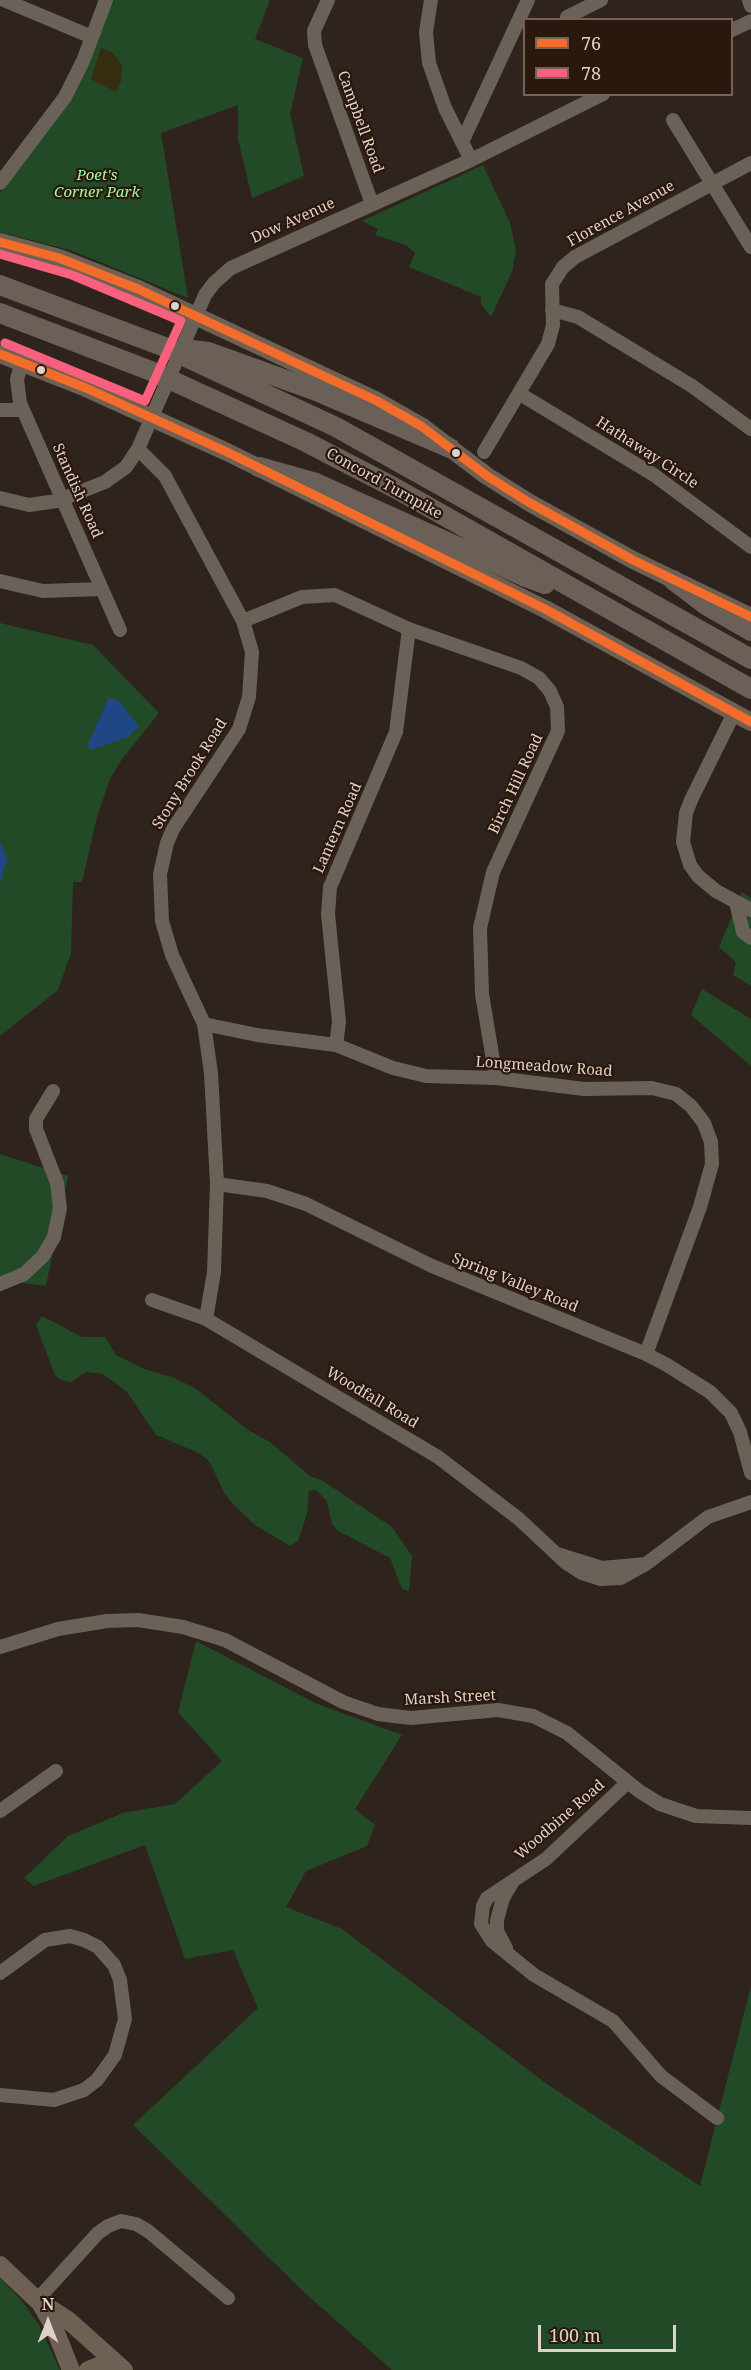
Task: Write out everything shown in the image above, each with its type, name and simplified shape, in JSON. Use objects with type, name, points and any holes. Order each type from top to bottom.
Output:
[{"type":"highway","points":[[0,285],[162,346],[314,390],[450,448]]},
{"type":"highway","name":"Concord Turnpike","points":[[0,313],[151,371],[356,467],[751,689]]},
{"type":"highway","name":"Concord Turnpike","points":[[197,356],[376,448],[751,659]]},
{"type":"highway","points":[[259,467],[316,483],[523,576],[587,597]]},
{"type":"highway","points":[[673,580],[706,605],[751,631]]},
{"type":"main road","points":[[0,242],[76,264],[197,315],[377,401],[414,422],[468,462],[530,503],[673,580],[751,617]]},
{"type":"main road","points":[[0,354],[151,417],[259,467],[545,609],[751,722]]},
{"type":"main road","points":[[0,2265],[37,2300],[50,2319],[71,2370]]},
{"type":"main road","points":[[37,2300],[63,2315],[118,2365]]},
{"type":"main road","points":[[88,2370],[118,2365]]},
{"type":"street","points":[[4,0],[92,37]]},
{"type":"street","points":[[0,183],[61,103],[75,77],[106,0]]},
{"type":"street","name":"Campbell Road","points":[[328,0],[314,31],[316,50],[372,204]]},
{"type":"street","points":[[431,0],[426,32],[429,63],[442,100],[471,160]]},
{"type":"street","points":[[462,142],[528,0]]},
{"type":"street","points":[[567,17],[601,0]]},
{"type":"street","points":[[749,0],[751,6]]},
{"type":"street","points":[[733,30],[751,21]]},
{"type":"street","name":"Dow Avenue","points":[[0,498],[29,505],[63,499],[101,484],[126,467],[138,449],[211,287],[231,268],[471,160],[599,96]]},
{"type":"street","points":[[673,120],[751,247]]},
{"type":"street","name":"Florence Avenue","points":[[484,452],[548,345],[553,325],[552,284],[569,262],[751,163]]},
{"type":"street","points":[[552,310],[578,316],[692,386],[751,429]]},
{"type":"street","name":"Standish Road","points":[[22,362],[17,384],[23,410],[120,630]]},
{"type":"street","name":"Hathaway Circle","points":[[520,394],[654,475],[751,547]]},
{"type":"street","points":[[0,410],[23,410]]},
{"type":"street","name":"Stony Brook Road","points":[[138,449],[165,476],[243,621],[249,638],[253,666],[245,713],[231,745],[173,828],[160,874],[160,906],[166,938],[204,1024],[211,1073],[217,1184],[214,1272],[206,1319]]},
{"type":"street","points":[[0,581],[43,591],[101,589]]},
{"type":"street","name":"Birch Hill Road","points":[[243,621],[302,597],[322,594],[350,600],[409,629],[521,668],[539,678],[550,691],[557,707],[558,731],[493,872],[483,908],[479,958],[496,1078]]},
{"type":"street","name":"Lantern Road","points":[[336,1045],[339,1022],[328,914],[330,887],[396,732],[409,629]]},
{"type":"street","points":[[734,712],[691,800],[683,834],[686,854],[698,876],[736,903],[751,910]]},
{"type":"street","points":[[736,903],[743,932],[751,938]]},
{"type":"street","name":"Longmeadow Road","points":[[204,1024],[256,1035],[336,1045],[393,1068],[426,1076],[496,1078],[584,1089],[652,1088],[676,1094],[692,1106],[704,1123],[711,1142],[712,1164],[700,1207],[646,1354]]},
{"type":"street","points":[[0,1284],[24,1274],[43,1256],[54,1237],[60,1208],[57,1183],[36,1129],[36,1119],[53,1091]]},
{"type":"street","name":"Spring Valley Road","points":[[217,1184],[267,1191],[306,1204],[432,1266],[646,1354],[685,1375],[722,1402],[740,1432],[751,1473]]},
{"type":"street","name":"Woodfall Road","points":[[152,1300],[206,1319],[438,1457],[519,1519],[576,1570],[601,1579],[626,1577],[708,1517],[751,1502]]},
{"type":"street","name":"Marsh Street","points":[[0,1647],[58,1629],[107,1621],[138,1620],[183,1627],[225,1640],[343,1702],[378,1714],[411,1718],[498,1710],[520,1713],[546,1721],[567,1733],[649,1798],[683,1813],[705,1817],[751,1818]]},
{"type":"street","points":[[0,1811],[56,1771]]},
{"type":"street","name":"Woodbine Road","points":[[628,1782],[546,1859],[513,1882],[499,1909],[497,1931],[514,1960],[553,1988],[586,2004],[613,2021],[661,2076],[717,2118]]},
{"type":"street","points":[[0,1973],[45,1940],[70,1936],[84,1940],[98,1947],[114,1965],[121,1987],[125,2019],[115,2055],[97,2080],[84,2090],[54,2100],[0,2095]]},
{"type":"street","points":[[37,2300],[98,2234],[108,2226],[121,2221],[136,2224],[148,2230],[228,2298]]},
{"type":"green space","name":"Poet's Corner Park","points":[[113,0],[270,0],[255,39],[303,58],[290,114],[304,176],[252,198],[238,139],[238,105],[161,133],[188,298],[73,251],[0,232],[0,193],[53,124],[77,87]]},
{"type":"green space","points":[[483,165],[510,223],[516,251],[512,272],[491,317],[481,304],[481,297],[409,267],[415,253],[406,245],[375,235],[378,229],[362,221]]},
{"type":"green space","points":[[0,623],[93,645],[159,713],[122,759],[110,779],[97,817],[82,882],[73,882],[71,953],[58,990],[0,1036]]},
{"type":"green space","points":[[742,892],[751,898],[751,986],[733,975],[736,962],[719,947]]},
{"type":"green space","points":[[702,989],[751,1019],[751,1066],[691,1015]]},
{"type":"green space","points":[[0,1154],[68,1176],[46,1286],[0,1280]]},
{"type":"green space","points":[[42,1316],[82,1337],[105,1337],[116,1355],[144,1369],[172,1377],[195,1388],[248,1430],[270,1442],[310,1476],[323,1481],[392,1527],[412,1556],[409,1591],[402,1589],[390,1558],[338,1531],[332,1524],[327,1501],[316,1490],[309,1491],[307,1514],[298,1541],[290,1546],[255,1525],[234,1505],[225,1494],[209,1461],[199,1453],[156,1435],[127,1392],[103,1374],[86,1372],[71,1382],[61,1380],[55,1375],[36,1325]]},
{"type":"green space","points":[[196,1641],[315,1703],[402,1735],[355,1809],[375,1825],[367,1846],[306,1871],[286,1907],[342,1929],[547,2084],[700,2186],[751,1986],[751,2370],[392,2370],[307,2295],[133,2125],[258,2008],[233,1950],[185,1959],[145,1845],[34,1886],[24,1878],[68,1836],[123,1813],[175,1804],[222,1761],[178,1712]]},
{"type":"green space","points":[[0,2278],[22,2301],[39,2325],[60,2370],[0,2370]]},
{"type":"sand","points":[[101,48],[113,53],[122,65],[121,82],[115,92],[91,79]]},
{"type":"water","points":[[109,697],[119,701],[139,726],[128,737],[91,750],[88,748],[89,742]]},
{"type":"water","points":[[0,842],[7,859],[0,883]]},
{"type":"transit line","name":"76","points":[[0,242],[59,258],[138,289],[377,401],[421,426],[487,476],[530,503],[633,560],[751,617]]},
{"type":"transit line","name":"78","points":[[0,254],[72,275],[181,321],[145,401],[5,343]]},
{"type":"transit line","name":"76","points":[[0,354],[86,388],[227,452],[545,609],[751,722]]}]
